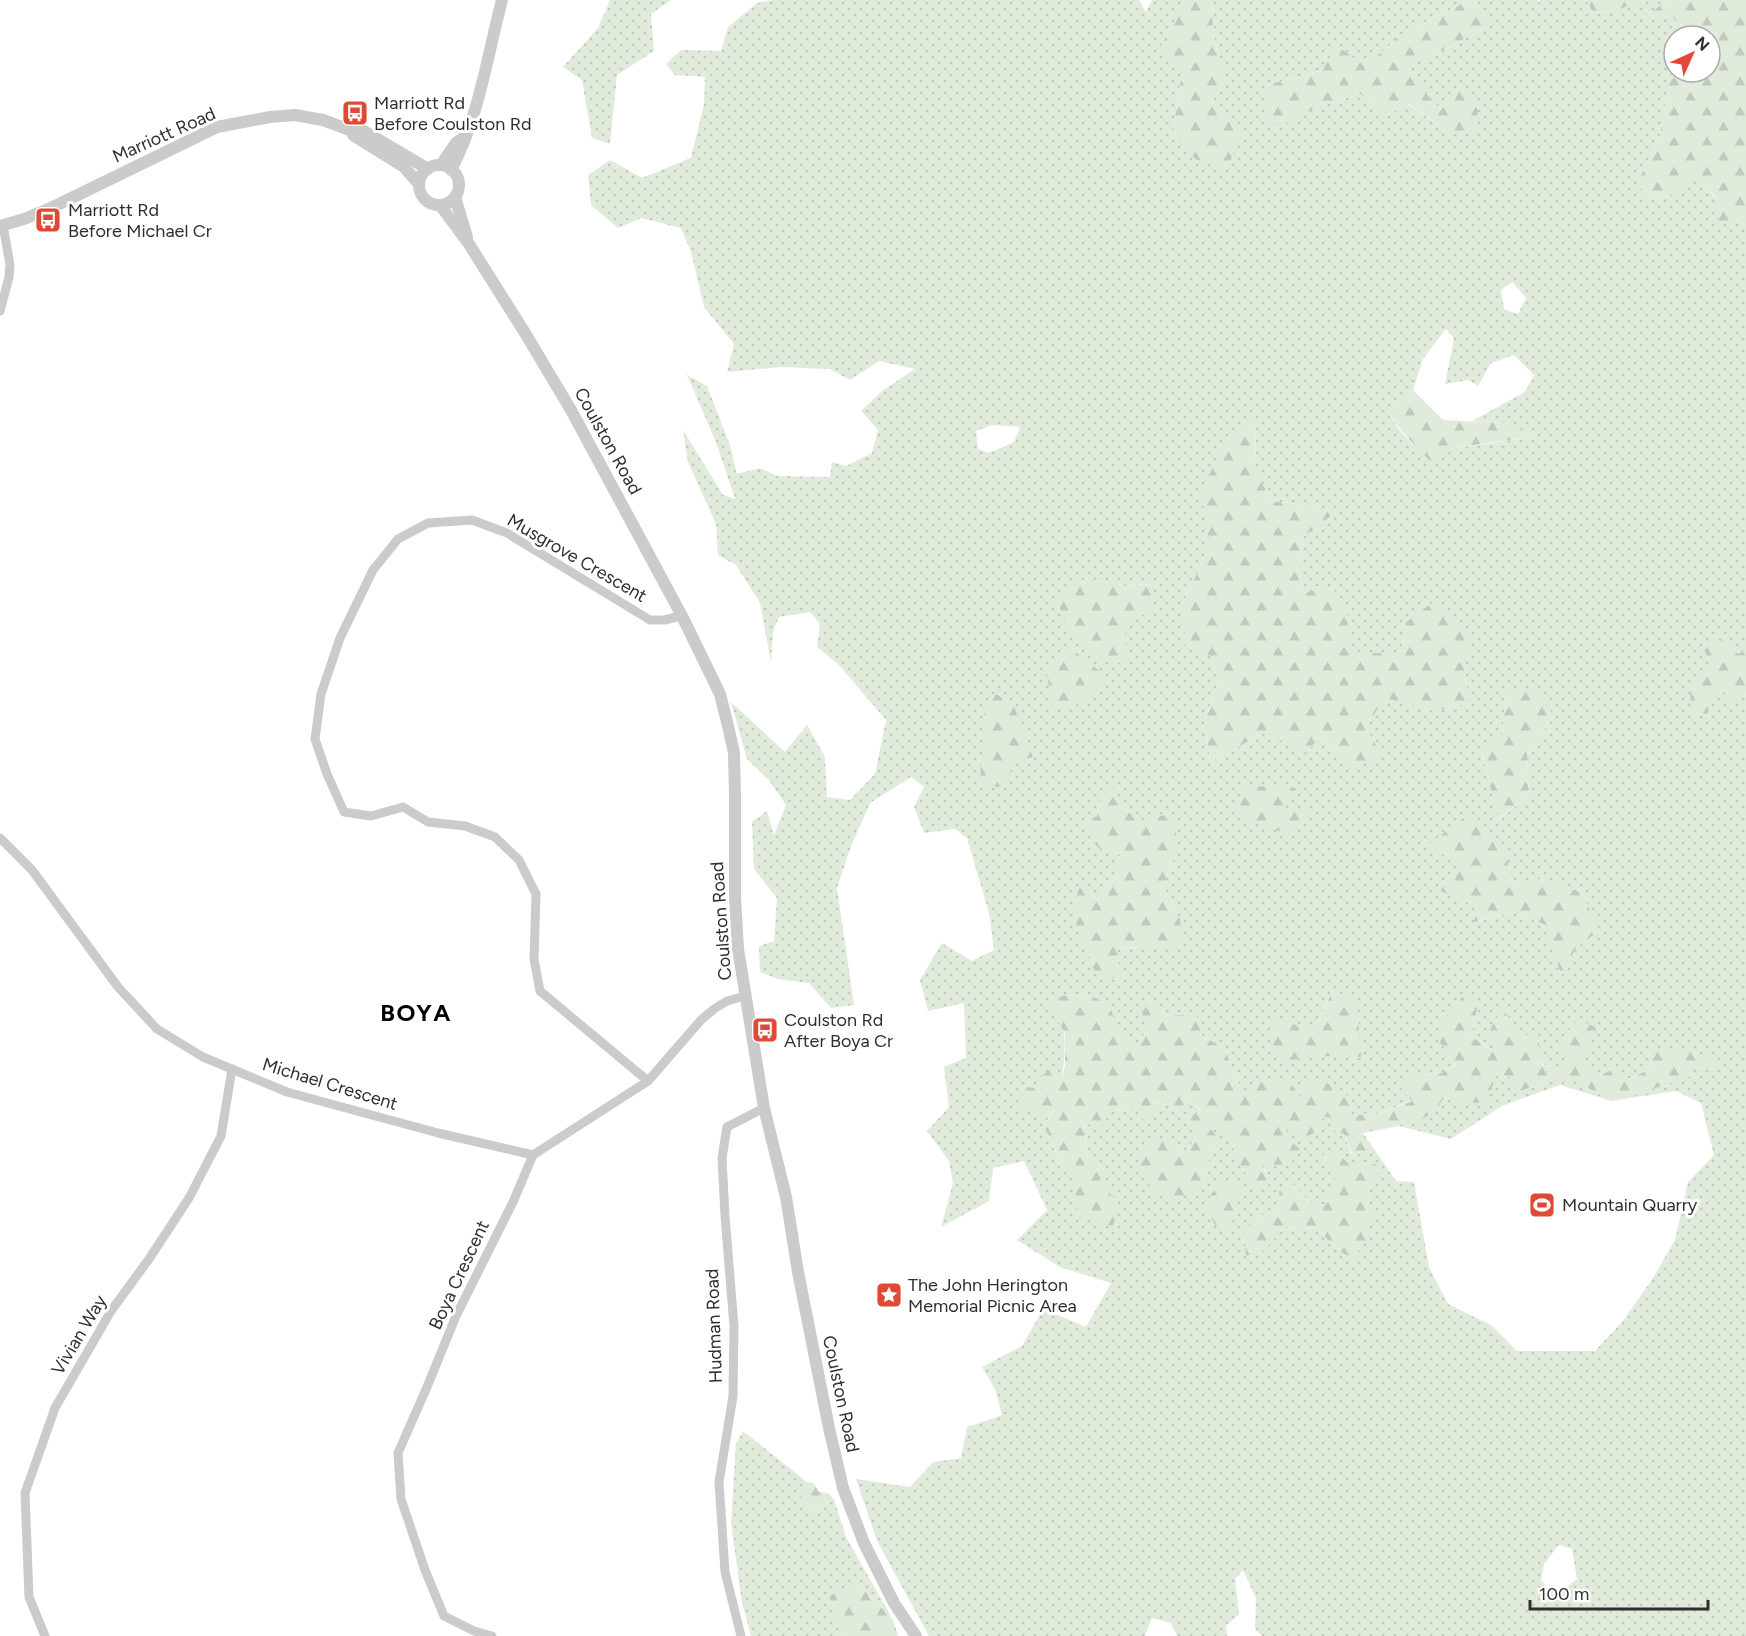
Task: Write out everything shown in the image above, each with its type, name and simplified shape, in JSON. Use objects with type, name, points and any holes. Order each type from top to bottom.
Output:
[{"type":"street","points":[[446,167],[462,149],[474,115],[502,0]]},
{"type":"street","name":"Marriott Road","points":[[2,226],[51,208],[217,127],[270,117],[295,115],[323,120],[350,130],[362,130],[428,169]]},
{"type":"street","name":"Marriott Road","points":[[350,130],[354,136],[404,167],[419,184]]},
{"type":"street","points":[[434,166],[446,167],[456,175],[459,182],[458,190],[451,201],[440,205],[434,204],[423,196],[419,184],[422,175],[428,169],[434,166]]},
{"type":"street","name":"Coulston Road","points":[[455,197],[469,244]]},
{"type":"street","name":"Coulston Road","points":[[440,205],[469,244],[571,410],[682,616],[720,694],[734,753],[735,896],[738,949],[764,1108],[786,1197],[798,1272],[843,1488],[864,1543],[894,1603],[916,1636]]},
{"type":"street","points":[[0,311],[10,266],[2,226]]},
{"type":"street","name":"Musgrove Crescent","points":[[648,1081],[540,991],[534,959],[536,894],[519,860],[495,837],[465,826],[428,822],[403,807],[371,816],[344,812],[315,739],[321,694],[340,638],[373,570],[398,539],[428,523],[472,520],[507,533],[650,620],[682,616]]},
{"type":"street","name":"Michael Crescent","points":[[0,838],[32,870],[118,987],[157,1029],[203,1057],[287,1092],[438,1133],[533,1155]]},
{"type":"street","points":[[533,1155],[648,1081],[701,1020],[727,1001],[745,996]]},
{"type":"street","name":"Vivian Way","points":[[45,1636],[29,1597],[25,1493],[55,1408],[111,1311],[189,1198],[221,1136],[232,1069]]},
{"type":"street","name":"Hudman Road","points":[[741,1636],[725,1572],[719,1482],[733,1396],[734,1326],[722,1158],[727,1127],[764,1108]]},
{"type":"street","name":"Boya Crescent","points":[[492,1636],[474,1631],[444,1616],[425,1570],[401,1499],[398,1453],[456,1316],[513,1202],[533,1155]]},
{"type":"green space","points":[[610,0],[671,0],[651,14],[654,51],[617,75],[610,144],[592,138],[582,80],[563,67],[598,28]]},
{"type":"green space","points":[[772,0],[1139,0],[1146,12],[1152,0],[1183,0],[1185,2],[1182,73],[1173,129],[1211,103],[1225,80],[1213,34],[1212,0],[1470,0],[1405,32],[1365,67],[1323,70],[1267,85],[1267,119],[1281,125],[1317,107],[1360,94],[1386,115],[1408,104],[1451,134],[1474,134],[1479,105],[1459,89],[1442,111],[1401,67],[1437,53],[1491,25],[1474,0],[1537,0],[1539,3],[1540,0],[1587,0],[1593,14],[1617,10],[1645,0],[1668,0],[1641,19],[1671,16],[1680,24],[1662,24],[1662,84],[1669,84],[1660,135],[1637,184],[1650,199],[1669,196],[1695,176],[1746,227],[1746,649],[1738,654],[1703,645],[1712,668],[1716,688],[1736,703],[1746,695],[1746,1636],[1262,1636],[1255,1629],[1256,1598],[1243,1570],[1235,1579],[1239,1614],[1226,1626],[1227,1636],[1177,1636],[1171,1623],[1152,1618],[1145,1636],[929,1636],[877,1541],[856,1479],[910,1487],[933,1462],[961,1458],[967,1427],[1002,1415],[995,1389],[982,1367],[1022,1346],[1043,1309],[1086,1327],[1111,1283],[1060,1267],[1017,1240],[1047,1210],[1024,1161],[993,1168],[989,1201],[941,1227],[953,1183],[949,1161],[927,1131],[949,1107],[944,1067],[966,1058],[964,1003],[928,1011],[920,980],[942,943],[972,961],[994,950],[989,913],[967,838],[955,829],[924,833],[914,807],[924,787],[911,777],[870,803],[851,846],[837,888],[854,1005],[831,1008],[809,983],[778,979],[760,972],[759,946],[774,941],[777,898],[754,869],[752,822],[767,811],[774,835],[786,805],[768,779],[747,759],[731,702],[785,752],[807,725],[825,757],[827,797],[850,800],[875,774],[886,720],[838,664],[817,647],[820,624],[810,612],[779,617],[773,631],[771,662],[760,603],[736,565],[718,555],[716,524],[688,462],[683,430],[723,495],[735,499],[716,442],[687,375],[707,386],[730,445],[737,474],[760,468],[777,476],[830,477],[832,462],[846,466],[872,453],[878,430],[861,411],[882,391],[915,369],[879,361],[850,380],[830,369],[780,367],[727,372],[734,344],[704,307],[691,252],[681,228],[641,218],[618,228],[591,205],[588,175],[610,160],[642,178],[691,158],[704,104],[705,77],[675,75],[666,64],[681,50],[721,51],[728,27],[757,3]],"holes":[[[1512,282],[1526,298],[1518,314],[1504,309],[1501,290]],[[1446,329],[1454,338],[1445,384],[1468,380],[1478,386],[1491,363],[1514,355],[1534,375],[1525,392],[1472,421],[1508,423],[1536,437],[1454,448],[1413,445],[1388,412],[1413,390],[1423,359]],[[1256,420],[1255,471],[1272,501],[1338,510],[1303,537],[1299,571],[1303,592],[1333,589],[1349,653],[1401,653],[1405,623],[1464,662],[1468,703],[1435,711],[1385,697],[1366,726],[1332,753],[1323,736],[1302,755],[1268,731],[1210,762],[1205,719],[1218,683],[1211,656],[1183,603],[1210,546]],[[992,425],[1020,427],[1014,442],[989,453],[978,449],[976,431]],[[1084,579],[1124,585],[1152,584],[1151,609],[1132,622],[1122,638],[1133,662]],[[1505,693],[1554,715],[1527,756],[1529,796],[1499,819],[1482,753],[1503,735]],[[1103,793],[1140,822],[1163,815],[1173,860],[1163,886],[1180,919],[1137,948],[1117,948],[1088,890],[1097,900],[1116,876],[1120,855],[1097,816]],[[1506,849],[1511,882],[1548,879],[1599,931],[1576,948],[1561,974],[1547,925],[1512,912],[1475,922],[1477,902],[1459,901],[1438,889],[1458,866]],[[1332,990],[1361,1056],[1324,1056],[1274,1019],[1314,1032]],[[1090,995],[1110,1005],[1116,1030],[1137,1046],[1147,1029],[1150,1001],[1168,1016],[1196,1013],[1202,1036],[1225,1048],[1244,1094],[1301,1098],[1350,1116],[1384,1112],[1412,1100],[1411,1076],[1442,1073],[1458,1063],[1478,1004],[1471,1036],[1492,1050],[1497,1045],[1558,1070],[1568,1058],[1581,1060],[1600,1075],[1616,1068],[1629,1079],[1651,1068],[1649,1051],[1718,1069],[1695,1067],[1603,1096],[1577,1082],[1549,1082],[1520,1091],[1510,1077],[1496,1076],[1457,1102],[1444,1098],[1432,1113],[1359,1130],[1367,1152],[1352,1155],[1344,1134],[1335,1131],[1331,1118],[1322,1117],[1285,1126],[1288,1140],[1300,1149],[1260,1164],[1268,1173],[1238,1160],[1224,1126],[1208,1126],[1219,1139],[1210,1154],[1203,1187],[1165,1139],[1187,1151],[1197,1134],[1201,1111],[1191,1102],[1178,1108],[1154,1102],[1113,1110],[1081,1119],[1086,1132],[1085,1153],[1103,1169],[1099,1181],[1118,1203],[1075,1204],[1075,1167],[1062,1172],[1044,1125],[1054,1109],[1026,1088],[1042,1089],[1037,1079],[1061,1083],[1064,1050],[1061,996]],[[1560,1085],[1611,1101],[1676,1091],[1701,1103],[1714,1155],[1688,1182],[1675,1240],[1653,1278],[1623,1321],[1595,1351],[1517,1351],[1491,1325],[1448,1304],[1429,1267],[1414,1182],[1396,1181],[1363,1133],[1399,1126],[1451,1139],[1502,1106]],[[1368,1162],[1370,1184],[1368,1203],[1379,1215],[1362,1224],[1336,1249],[1318,1229],[1285,1227],[1259,1254],[1256,1218],[1280,1208],[1284,1185],[1291,1183],[1312,1204],[1326,1205],[1332,1187],[1339,1176],[1349,1168]],[[1559,1545],[1572,1549],[1577,1579],[1563,1590],[1549,1590],[1541,1580],[1544,1564]]]},
{"type":"green space","points":[[1183,0],[1212,0],[1213,34],[1225,80],[1211,103],[1243,132],[1227,168],[1195,159],[1173,129],[1182,73],[1161,46],[1185,2]]},
{"type":"green space","points":[[1474,0],[1491,25],[1437,53],[1402,67],[1441,110],[1460,88],[1479,105],[1474,134],[1451,134],[1409,104],[1386,115],[1360,94],[1317,107],[1281,126],[1267,120],[1267,85],[1323,70],[1336,45],[1365,66],[1405,32]]},
{"type":"green space","points":[[1587,0],[1645,0],[1617,10],[1593,14]]},
{"type":"green space","points":[[1668,0],[1746,0],[1746,227],[1737,219],[1719,223],[1716,197],[1695,177],[1669,196],[1649,199],[1637,184],[1660,135],[1669,84],[1722,84],[1722,24],[1680,24],[1671,16],[1640,20]]},
{"type":"green space","points":[[1413,390],[1443,420],[1508,423],[1537,437],[1454,448],[1434,464],[1409,439],[1388,412]]},
{"type":"green space","points":[[1256,419],[1255,471],[1272,501],[1339,510],[1303,537],[1299,571],[1303,592],[1333,589],[1347,606],[1349,653],[1401,653],[1405,623],[1432,603],[1474,640],[1464,662],[1468,703],[1435,711],[1385,698],[1366,726],[1382,757],[1351,768],[1332,753],[1323,736],[1302,755],[1268,731],[1210,762],[1205,719],[1218,683],[1211,656],[1185,646],[1183,603],[1210,546],[1201,492],[1228,435]]},
{"type":"green space","points":[[1084,579],[1124,585],[1152,584],[1152,609],[1132,622],[1122,638],[1133,662],[1109,663],[1069,633],[1056,598]]},
{"type":"green space","points":[[1719,637],[1738,654],[1746,649],[1746,695],[1737,704],[1716,688],[1707,714],[1691,712],[1690,684],[1712,668],[1702,645]]},
{"type":"green space","points":[[1072,649],[1107,677],[1087,701],[1069,707],[1052,706],[1047,674],[1062,656]]},
{"type":"green space","points":[[1535,690],[1554,715],[1527,756],[1529,796],[1498,819],[1482,752],[1503,735],[1505,692]]},
{"type":"green space","points":[[996,694],[1013,704],[1033,757],[1014,762],[1005,787],[980,786],[981,765],[986,747],[984,707]]},
{"type":"green space","points":[[1288,786],[1297,789],[1283,808],[1306,809],[1307,821],[1289,834],[1242,820],[1235,808],[1244,787]]},
{"type":"green space","points":[[1114,788],[1123,808],[1140,822],[1163,815],[1177,825],[1173,860],[1163,886],[1180,919],[1183,946],[1117,948],[1121,980],[1096,975],[1078,930],[1073,909],[1079,888],[1088,890],[1097,900],[1116,876],[1120,855],[1097,847],[1084,823],[1097,816],[1103,793]]},
{"type":"green space","points":[[1470,813],[1506,849],[1511,882],[1548,879],[1583,894],[1599,931],[1576,948],[1561,975],[1546,925],[1512,912],[1474,922],[1477,902],[1459,901],[1438,889],[1458,866],[1429,844]]},
{"type":"green space","points":[[1333,989],[1357,1003],[1361,1057],[1324,1056],[1280,1061],[1268,1034],[1274,1018],[1314,1031]]},
{"type":"green space","points":[[1466,993],[1478,1004],[1471,1036],[1491,1050],[1497,1045],[1488,1034],[1502,1008],[1523,1036],[1538,1032],[1541,1064],[1558,1069],[1567,1058],[1556,1045],[1578,1019],[1597,1028],[1582,1060],[1600,1075],[1616,1068],[1630,1079],[1651,1068],[1649,1050],[1681,1051],[1717,1057],[1718,1069],[1695,1067],[1692,1076],[1632,1096],[1603,1096],[1577,1082],[1549,1082],[1520,1091],[1510,1077],[1496,1076],[1486,1103],[1457,1102],[1444,1098],[1434,1112],[1424,1118],[1397,1125],[1359,1130],[1367,1152],[1353,1155],[1344,1134],[1335,1131],[1331,1118],[1323,1117],[1321,1128],[1304,1139],[1286,1127],[1288,1140],[1301,1149],[1289,1165],[1261,1164],[1273,1183],[1254,1189],[1224,1127],[1209,1127],[1219,1139],[1210,1154],[1203,1187],[1176,1199],[1154,1192],[1139,1169],[1144,1143],[1165,1139],[1187,1151],[1197,1134],[1185,1119],[1201,1110],[1191,1102],[1178,1108],[1155,1102],[1158,1114],[1148,1125],[1133,1107],[1113,1110],[1098,1130],[1081,1120],[1086,1132],[1085,1153],[1103,1169],[1100,1181],[1118,1203],[1113,1226],[1080,1218],[1075,1204],[1075,1168],[1062,1172],[1044,1125],[1054,1110],[1038,1115],[1018,1107],[1025,1087],[1042,1089],[1037,1080],[1050,1069],[1061,1082],[1065,1066],[1065,1033],[1050,1007],[1061,996],[1090,995],[1110,1005],[1117,1030],[1137,1046],[1147,1029],[1142,1012],[1150,1001],[1168,1016],[1196,1013],[1202,1036],[1225,1048],[1244,1094],[1255,1082],[1288,1079],[1301,1098],[1305,1083],[1323,1081],[1352,1098],[1350,1116],[1384,1112],[1412,1101],[1401,1089],[1411,1076],[1442,1073],[1457,1064],[1437,1039],[1442,1021]]},
{"type":"green space","points":[[1334,1150],[1352,1167],[1368,1162],[1382,1167],[1370,1184],[1368,1203],[1380,1215],[1362,1224],[1370,1236],[1353,1259],[1336,1249],[1318,1229],[1286,1227],[1259,1255],[1246,1255],[1244,1229],[1256,1218],[1280,1208],[1279,1192],[1283,1185],[1291,1183],[1312,1204],[1326,1205],[1335,1178],[1317,1158]]},
{"type":"green space","points":[[1221,1179],[1243,1188],[1230,1230],[1217,1229],[1205,1204]]},
{"type":"green space","points":[[743,1431],[807,1482],[801,1499],[810,1512],[834,1499],[846,1537],[893,1620],[859,1584],[840,1632],[841,1636],[751,1636],[742,1603],[731,1523],[736,1443]]},
{"type":"green space","points":[[807,1482],[814,1483],[818,1491],[829,1494],[834,1499],[810,1512],[800,1499]]},
{"type":"green space","points":[[859,1584],[893,1620],[898,1636],[841,1636],[830,1596],[839,1590]]},
{"type":"place","name":"Marriott Rd Before Coulston Rd","points":[[355,113]]},
{"type":"place","name":"Marriott Rd Before Michael Cr","points":[[48,220]]},
{"type":"place","name":"Coulston Rd After Boya Cr","points":[[765,1030]]},
{"type":"place","name":"Mountain Quarry","points":[[1542,1205]]},
{"type":"place","name":"The John Herington Memorial Picnic Area","points":[[889,1295]]},
{"type":"district","name":"BOYA","points":[[416,1012]]}]
